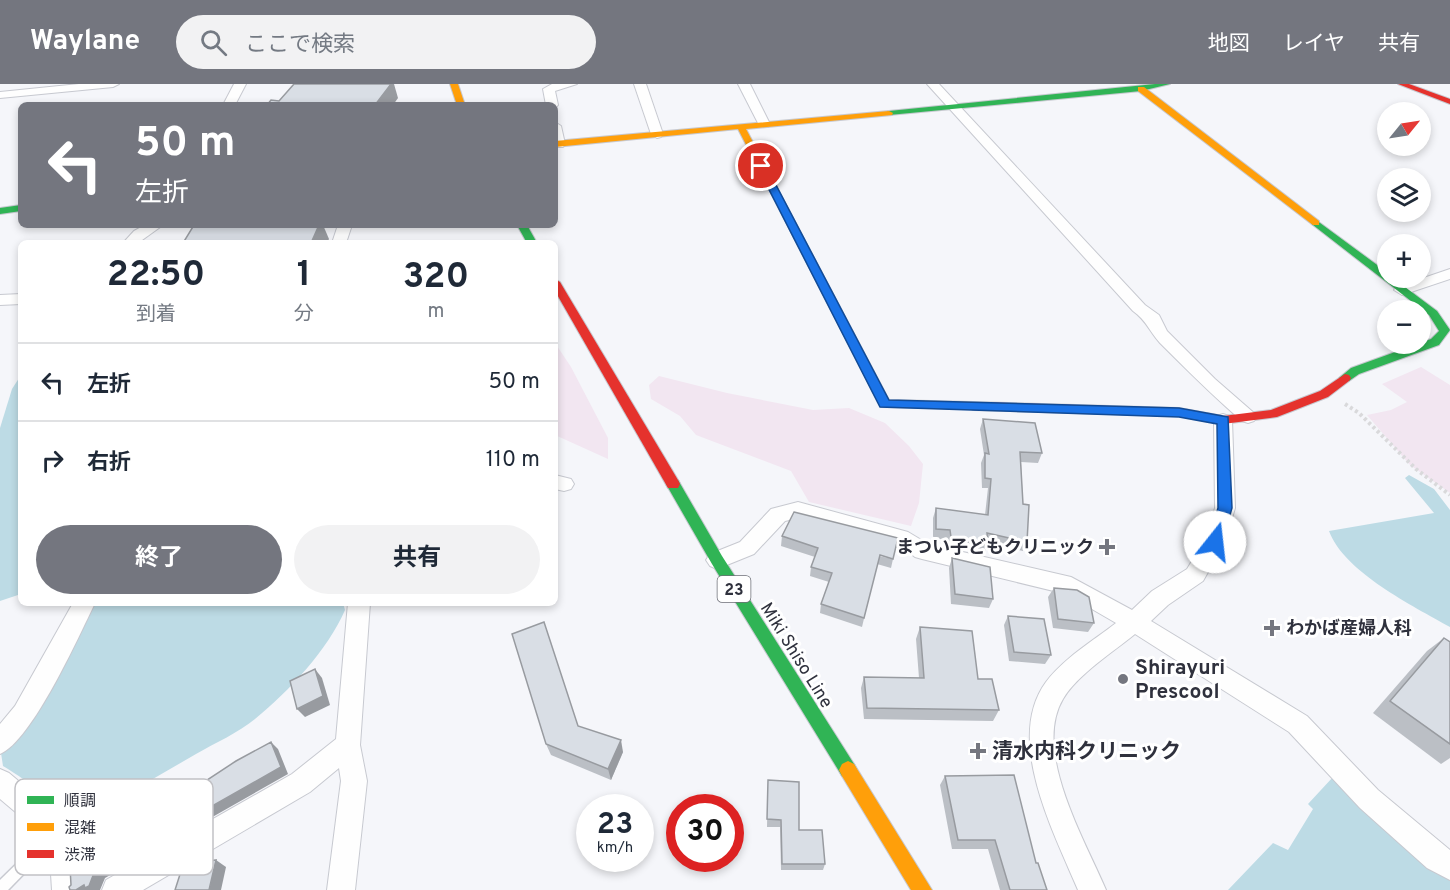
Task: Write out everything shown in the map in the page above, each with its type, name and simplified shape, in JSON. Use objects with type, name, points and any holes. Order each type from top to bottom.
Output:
[{"type":"street","points":[[0,95],[53,87],[113,84]]},
{"type":"street","points":[[231,102],[240,84]]},
{"type":"street","points":[[454,84],[460,102]]},
{"type":"street","points":[[551,102],[549,89],[571,84]]},
{"type":"street","points":[[640,84],[657,134]]},
{"type":"street","points":[[744,84],[764,124]]},
{"type":"street","points":[[933,84],[1139,308],[1153,318],[1160,333],[1209,383],[1248,417]]},
{"type":"street","points":[[558,144],[952,107],[1166,84]]},
{"type":"street","points":[[1402,84],[1450,102]]},
{"type":"street","points":[[741,126],[885,404],[1179,412],[1224,420],[1273,414],[1328,392],[1355,371],[1435,342],[1445,331],[1433,313],[1145,87]]},
{"type":"street","points":[[0,211],[18,208]]},
{"type":"street","points":[[133,240],[150,228]]},
{"type":"street","points":[[1402,290],[1450,274]]},
{"type":"street","name":"Miki Shiso Line","points":[[558,287],[717,560],[922,890]]},
{"type":"street","points":[[0,300],[18,299]]},
{"type":"street","points":[[1092,890],[1068,835],[1044,768],[1041,723],[1054,691],[1077,667],[1134,622],[1160,598],[1196,575],[1215,542],[1225,508],[1224,420]]},
{"type":"street","points":[[717,560],[747,548],[778,515],[798,510],[908,540],[922,551],[1071,586],[1134,622],[1298,724],[1369,800],[1437,858],[1450,866]]},
{"type":"street","points":[[0,742],[24,714],[82,606]]},
{"type":"street","points":[[341,890],[354,781],[348,745],[359,606]]},
{"type":"street","points":[[213,834],[301,783],[348,745]]},
{"type":"street","points":[[0,782],[15,795]]},
{"type":"street","points":[[65,875],[66,890]]},
{"type":"street","points":[[116,890],[142,875]]},
{"type":"lane","points":[[0,889],[15,874]]},
{"type":"path","points":[[1328,392],[1359,413],[1416,469],[1450,495]]},
{"type":"shaded area","points":[[558,348],[571,367],[608,438],[608,459],[558,436]]},
{"type":"shaded area","points":[[1421,367],[1450,385],[1450,493],[1410,465],[1367,415],[1391,410],[1407,402],[1382,384]]},
{"type":"shaded area","points":[[659,376],[727,393],[813,410],[849,408],[885,423],[909,446],[923,464],[919,503],[911,526],[809,502],[791,471],[696,435],[680,416],[651,399],[649,385]]},
{"type":"water","points":[[18,380],[18,595],[0,601],[0,428],[12,389]]},
{"type":"water","points":[[1409,475],[1434,489],[1450,510],[1450,627],[1399,598],[1364,574],[1337,546],[1329,531],[1434,513],[1405,478]]},
{"type":"water","points":[[89,606],[344,606],[345,610],[318,655],[281,696],[248,724],[153,779],[24,779],[3,766],[1,753]]},
{"type":"water","points":[[1333,777],[1417,857],[1450,881],[1450,890],[1228,890],[1273,843],[1288,850],[1313,809],[1308,804]]},
{"type":"building","points":[[294,84],[391,84],[377,102],[269,102],[271,100],[279,101]]},
{"type":"building","points":[[192,228],[318,228],[312,240],[185,240]]},
{"type":"building","points":[[983,419],[1035,423],[1042,453],[1020,452],[1023,504],[1029,505],[1027,542],[987,533],[988,545],[951,537],[950,530],[936,529],[936,508],[988,515],[991,479],[985,478],[985,453],[989,454]]},
{"type":"building","points":[[794,512],[898,538],[893,559],[880,555],[864,618],[821,604],[832,573],[811,567],[818,548],[782,536]]},
{"type":"building","points":[[952,558],[990,567],[993,599],[955,594]]},
{"type":"building","points":[[1054,588],[1077,590],[1089,597],[1094,623],[1058,619]]},
{"type":"building","points":[[1008,616],[1044,619],[1051,655],[1014,652]]},
{"type":"building","points":[[544,622],[578,726],[621,740],[608,769],[546,744],[512,634]]},
{"type":"building","points":[[920,627],[972,631],[978,679],[992,679],[999,710],[867,708],[864,677],[924,678]]},
{"type":"building","points":[[1444,638],[1450,642],[1450,744],[1390,701]]},
{"type":"building","points":[[315,669],[323,696],[297,709],[290,681]]},
{"type":"building","points":[[271,742],[281,767],[213,806],[213,779],[209,779]]},
{"type":"building","points":[[1014,775],[1036,863],[1038,863],[1047,890],[1010,890],[995,840],[958,840],[945,776]]},
{"type":"building","points":[[768,780],[799,782],[799,830],[822,830],[825,864],[782,864],[781,820],[767,819]]},
{"type":"building","points":[[70,875],[93,875],[89,886],[85,888],[84,885],[76,890],[70,890]]},
{"type":"building","points":[[180,875],[212,875],[209,890],[175,890]]},
{"type":"traffic: fast","points":[[889,113],[1141,89],[1166,84]]},
{"type":"traffic: fast","points":[[0,211],[18,208]]},
{"type":"traffic: fast","points":[[1316,223],[1433,313],[1445,331],[1435,342],[1355,371],[1345,378]]},
{"type":"traffic: fast","points":[[524,228],[530,240]]},
{"type":"traffic: fast","points":[[673,484],[717,560],[848,770]]},
{"type":"traffic: slow","points":[[454,84],[460,102]]},
{"type":"traffic: slow","points":[[1141,89],[1316,223]]},
{"type":"traffic: slow","points":[[558,144],[889,113]]},
{"type":"traffic: slow","points":[[741,127],[885,404],[973,406]]},
{"type":"traffic: slow","points":[[848,770],[922,890]]},
{"type":"traffic: jam","points":[[1402,84],[1450,102]]},
{"type":"traffic: jam","points":[[558,287],[673,484]]},
{"type":"traffic: jam","points":[[973,406],[1179,412],[1223,420],[1273,414],[1324,394],[1345,378]]},
{"type":"place","name":"まつい子どもクリニック","points":[[1107,547]]},
{"type":"place","name":"わかば産婦人科","points":[[1272,628]]},
{"type":"place","name":"Shirayuri Prescool","points":[[1123,679]]},
{"type":"place","name":"清水内科クリニック","points":[[978,751]]},
{"type":"route","points":[[761,166],[885,404],[1179,412],[1224,420],[1225,508],[1215,542]]}]
